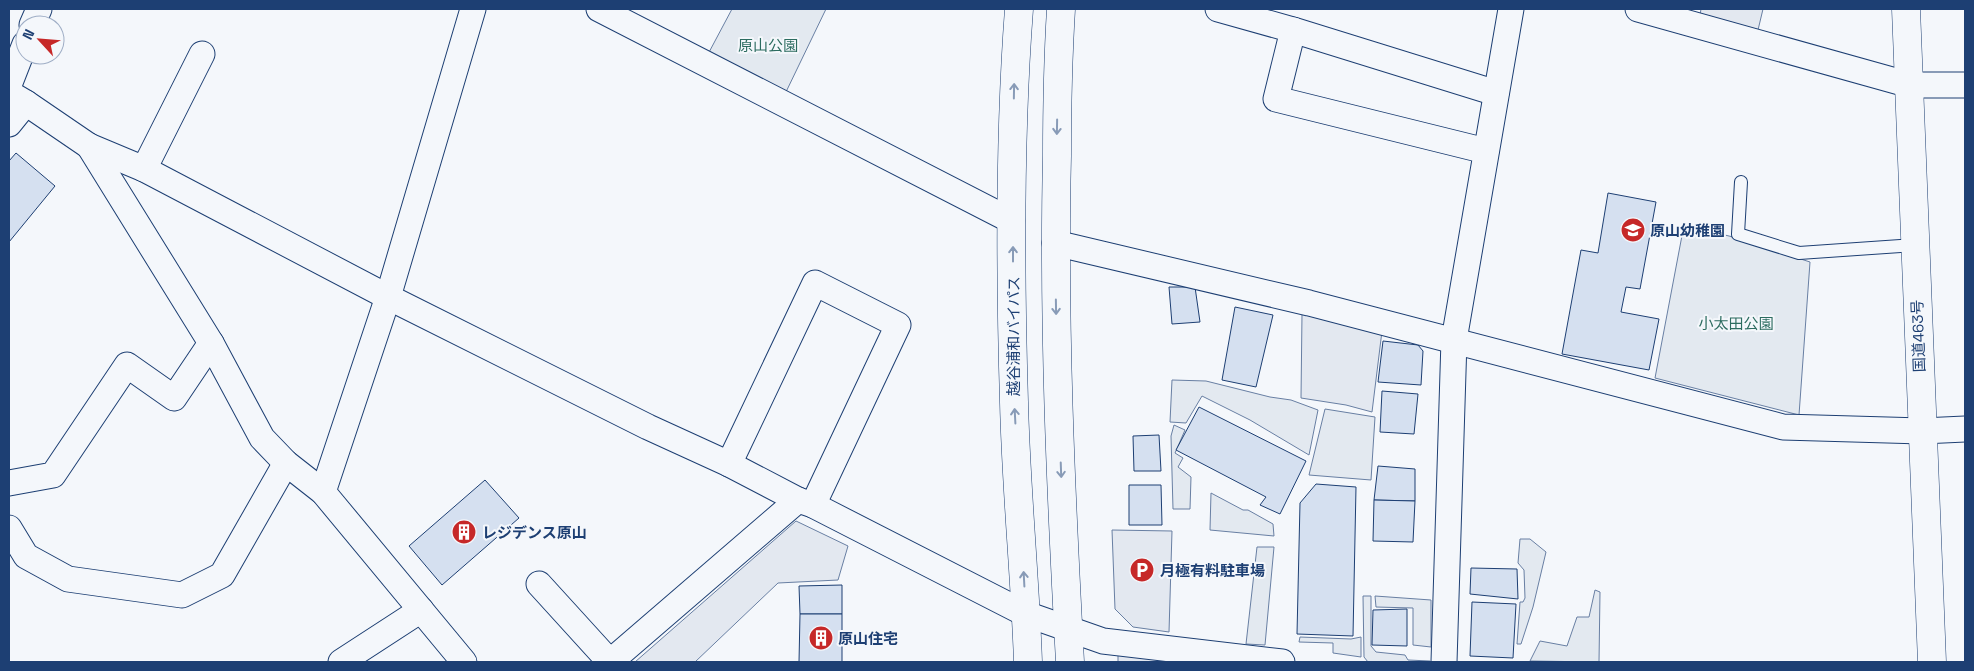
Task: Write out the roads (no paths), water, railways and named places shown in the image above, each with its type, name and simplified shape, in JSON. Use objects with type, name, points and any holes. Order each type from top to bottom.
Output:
[{"type":"highway","name":"越谷浦和バイパス","points":[[1019,9],[1015,68],[1012,221],[1014,403],[1028,662]]},
{"type":"highway","points":[[1061,9],[1055,242],[1058,392],[1070,662]]},
{"type":"highway","name":"国道463号","points":[[1906,9],[1932,662]]},
{"type":"street","points":[[323,492],[388,297],[473,9]]},
{"type":"street","points":[[598,9],[1012,221]]},
{"type":"street","points":[[1218,9],[1293,30],[1496,94]]},
{"type":"street","points":[[1444,662],[1454,340],[1511,9]]},
{"type":"street","points":[[1638,9],[1910,85],[1965,85]]},
{"type":"street","points":[[1293,30],[1276,99],[1486,151]]},
{"type":"street","points":[[144,169],[202,54]]},
{"type":"street","points":[[9,85],[17,65]]},
{"type":"street","points":[[9,124],[18,98],[89,146],[144,169],[388,297],[648,427],[729,464],[1026,614],[1103,641],[1282,662]]},
{"type":"street","points":[[89,146],[211,343],[262,438],[286,463],[323,492],[464,662]]},
{"type":"street","points":[[1055,242],[1454,340],[1783,428],[1922,432],[1965,429]]},
{"type":"street","points":[[539,584],[610,662],[805,503],[898,325],[816,283],[729,464]]},
{"type":"street","points":[[9,482],[53,475],[127,365],[174,398],[211,343]]},
{"type":"street","points":[[9,528],[26,556],[68,579],[182,595],[222,574],[286,463]]},
{"type":"street","points":[[341,662],[421,610]]},
{"type":"lane","points":[[1740,182],[1738,234],[1799,253],[1915,245]]},
{"type":"place","name":"原山幼稚園","points":[[1633,230]]},
{"type":"place","name":"レジデンス原山","points":[[464,532]]},
{"type":"place","name":"月極有料駐車場","points":[[1142,570]]},
{"type":"place","name":"原山住宅","points":[[821,638]]},
{"type":"park label","name":"原山公園","points":[[768,45]]},
{"type":"park label","name":"小太田公園","points":[[1736,323]]}]
